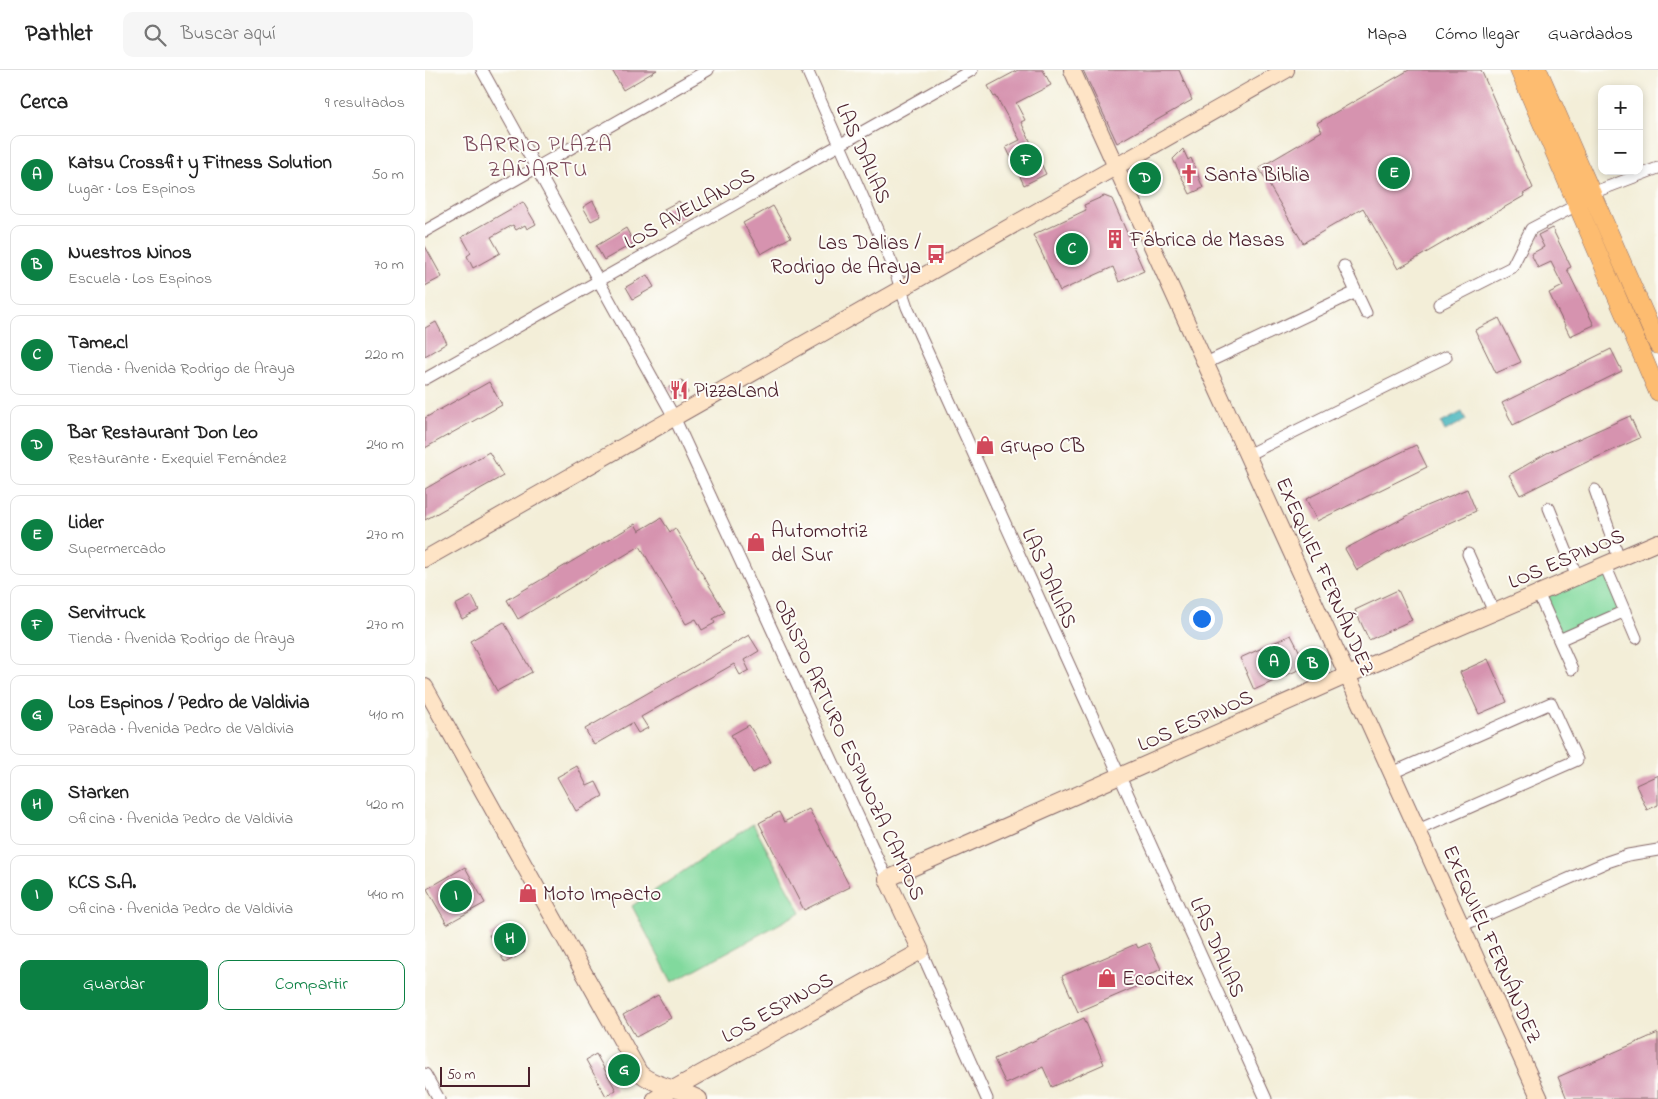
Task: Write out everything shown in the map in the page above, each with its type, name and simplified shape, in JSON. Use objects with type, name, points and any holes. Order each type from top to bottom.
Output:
[{"type":"main road","points":[[1519,70],[1658,392]]},
{"type":"main road","points":[[1539,70],[1658,345]]},
{"type":"street","name":"OBISPO ARTURO ESPINOZA CAMPOS","points":[[482,70],[674,417],[987,1099]]},
{"type":"street","points":[[425,231],[708,70]]},
{"type":"street","name":"LAS DALIAS","points":[[807,70],[894,268],[907,307],[1266,1099]]},
{"type":"street","name":"LOS AVELLANOS","points":[[425,379],[972,70]]},
{"type":"street","name":"EXEQUIEL FERNÁNDEZ","points":[[1072,70],[1540,1099]]},
{"type":"street","points":[[425,559],[1286,70]]},
{"type":"street","points":[[1592,194],[1658,168]]},
{"type":"street","points":[[1439,304],[1512,267],[1531,229],[1577,205]]},
{"type":"street","points":[[1344,266],[1366,313]]},
{"type":"street","points":[[1205,363],[1356,292]]},
{"type":"street","points":[[1247,455],[1446,357]]},
{"type":"street","points":[[1595,490],[1625,611],[1636,638]]},
{"type":"street","points":[[1549,508],[1577,576]]},
{"type":"street","name":"LOS ESPINOS","points":[[887,879],[1494,612],[1658,542]]},
{"type":"street","points":[[1468,554],[1494,612]]},
{"type":"street","points":[[1538,593],[1572,669]]},
{"type":"street","points":[[1559,640],[1625,611]]},
{"type":"street","points":[[425,687],[639,1072],[649,1080],[675,1088],[699,1099]]},
{"type":"street","points":[[1392,773],[1551,703],[1555,711],[1577,760],[1418,830]]},
{"type":"street","points":[[1461,926],[1607,862],[1628,855],[1658,850]]},
{"type":"street","name":"LOS ESPINOS","points":[[655,1099],[921,952]]},
{"type":"street","points":[[427,1081],[439,1099]]},
{"type":"green space","points":[[1605,565],[1625,611],[1559,640],[1538,593]]},
{"type":"green space","points":[[753,824],[801,912],[672,982],[632,906]]},
{"type":"water","points":[[1462,412],[1466,420],[1445,431],[1441,423]]},
{"type":"building","points":[[612,70],[657,70],[623,90]]},
{"type":"building","points":[[1018,70],[1043,70],[1051,85],[1016,103],[1025,120],[1021,122],[1046,174],[1024,185],[1006,147],[1020,140],[996,96],[994,97],[988,86]]},
{"type":"building","points":[[1083,70],[1179,70],[1192,100],[1117,143]]},
{"type":"building","points":[[1409,70],[1481,70],[1533,188],[1523,194],[1524,196],[1398,269],[1363,208],[1303,243],[1259,168],[1322,131],[1317,123]]},
{"type":"building","name":"Santa Biblia","points":[[1183,149],[1188,160],[1191,158],[1203,188],[1190,194],[1173,159]]},
{"type":"building","points":[[1148,169],[1156,187],[1143,194],[1136,182],[1139,174]]},
{"type":"building","points":[[1104,196],[1112,199],[1144,271],[1119,282],[1113,267],[1060,291],[1033,235],[1086,210],[1084,205]]},
{"type":"building","points":[[593,201],[601,216],[591,221],[583,207]]},
{"type":"building","points":[[679,201],[687,215],[672,223],[664,209]]},
{"type":"building","points":[[523,202],[536,224],[527,229],[525,225],[516,230],[513,225],[491,237],[500,253],[473,268],[467,256],[471,253],[462,237]]},
{"type":"building","points":[[773,206],[791,237],[761,254],[743,223]]},
{"type":"building","points":[[626,228],[634,243],[604,260],[596,246]]},
{"type":"building","points":[[1552,228],[1571,267],[1567,269],[1594,325],[1570,336],[1549,293],[1563,286],[1551,262],[1538,268],[1531,254],[1544,247],[1538,235]]},
{"type":"building","points":[[425,246],[442,277],[425,286]]},
{"type":"building","points":[[647,275],[654,287],[633,299],[626,287]]},
{"type":"building","points":[[1499,318],[1521,362],[1496,373],[1475,330]]},
{"type":"building","points":[[436,322],[447,343],[425,356],[425,328]]},
{"type":"building","points":[[1611,349],[1622,371],[1513,425],[1502,403]]},
{"type":"building","name":"PizzaLand","points":[[682,380],[688,393],[681,397],[673,394],[669,387]]},
{"type":"building","points":[[489,382],[502,405],[425,448],[425,418]]},
{"type":"building","points":[[1630,416],[1640,438],[1520,495],[1509,475],[1547,453]]},
{"type":"building","points":[[1416,445],[1427,467],[1317,521],[1306,499]]},
{"type":"building","points":[[489,452],[503,476],[425,520],[425,489]]},
{"type":"building","points":[[1467,489],[1476,511],[1402,545],[1357,570],[1345,549],[1426,506]]},
{"type":"building","points":[[661,518],[670,532],[675,528],[725,612],[713,619],[715,623],[702,630],[696,619],[686,624],[640,546],[518,619],[507,600],[635,524],[639,531]]},
{"type":"building","points":[[1398,590],[1412,620],[1369,640],[1355,610]]},
{"type":"building","points":[[472,596],[479,610],[462,619],[455,605]]},
{"type":"building","points":[[504,622],[532,672],[497,691],[470,641]]},
{"type":"building","points":[[749,635],[759,651],[744,660],[749,670],[740,675],[734,664],[641,717],[648,728],[638,733],[632,723],[594,745],[585,729]]},
{"type":"building","points":[[1291,635],[1307,666],[1254,690],[1240,658]]},
{"type":"building","points":[[1488,659],[1507,702],[1479,714],[1460,672]]},
{"type":"building","points":[[749,725],[771,762],[753,773],[731,735]]},
{"type":"building","points":[[577,766],[587,786],[596,782],[603,796],[576,811],[557,777]]},
{"type":"building","points":[[1658,775],[1658,805],[1647,810],[1636,785]]},
{"type":"building","points":[[809,809],[850,887],[804,910],[759,823],[779,812],[784,822]]},
{"type":"building","points":[[465,867],[485,903],[447,924],[427,889]]},
{"type":"building","points":[[509,924],[525,952],[505,963],[489,935]]},
{"type":"building","name":"Ecocitex","points":[[1149,943],[1161,969],[1149,975],[1152,980],[1078,1012],[1062,976],[1136,944],[1138,948]]},
{"type":"building","points":[[658,995],[671,1018],[636,1037],[623,1015]]},
{"type":"building","points":[[1084,1018],[1104,1064],[1052,1087],[1043,1067],[1006,1084],[994,1059]]},
{"type":"building","points":[[1658,1033],[1658,1099],[1567,1099],[1558,1077]]},
{"type":"building","points":[[596,1054],[616,1090],[606,1096],[586,1060]]},
{"type":"place","name":"Servitruck","points":[[1026,160]]},
{"type":"place","name":"Lider","points":[[1394,173]]},
{"type":"place","name":"Santa Biblia","points":[[1189,174]]},
{"type":"place","name":"Bar Restaurant Don Leo","points":[[1145,178]]},
{"type":"place","name":"Fábrica de Masas","points":[[1115,239]]},
{"type":"place","name":"Tame.cl","points":[[1072,249]]},
{"type":"place","name":"Las Dalias / Rodrigo de Araya","points":[[936,254]]},
{"type":"place","name":"PizzaLand","points":[[679,390]]},
{"type":"place","name":"Grupo CB","points":[[985,445]]},
{"type":"place","name":"Automotriz del Sur","points":[[756,542]]},
{"type":"place","name":"Katsu Crossfit y Fitness Solution","points":[[1274,662]]},
{"type":"place","name":"Nuestros Ninos","points":[[1313,664]]},
{"type":"place","name":"Moto Impacto","points":[[528,893]]},
{"type":"place","name":"KCS S.A.","points":[[456,896]]},
{"type":"place","name":"Starken","points":[[510,939]]},
{"type":"place","name":"Ecocitex","points":[[1107,978]]},
{"type":"place","name":"Los Espinos / Pedro de Valdivia","points":[[624,1070]]},
{"type":"district","name":"BARRIO PLAZA ZAÑARTU","points":[[538,156]]}]
